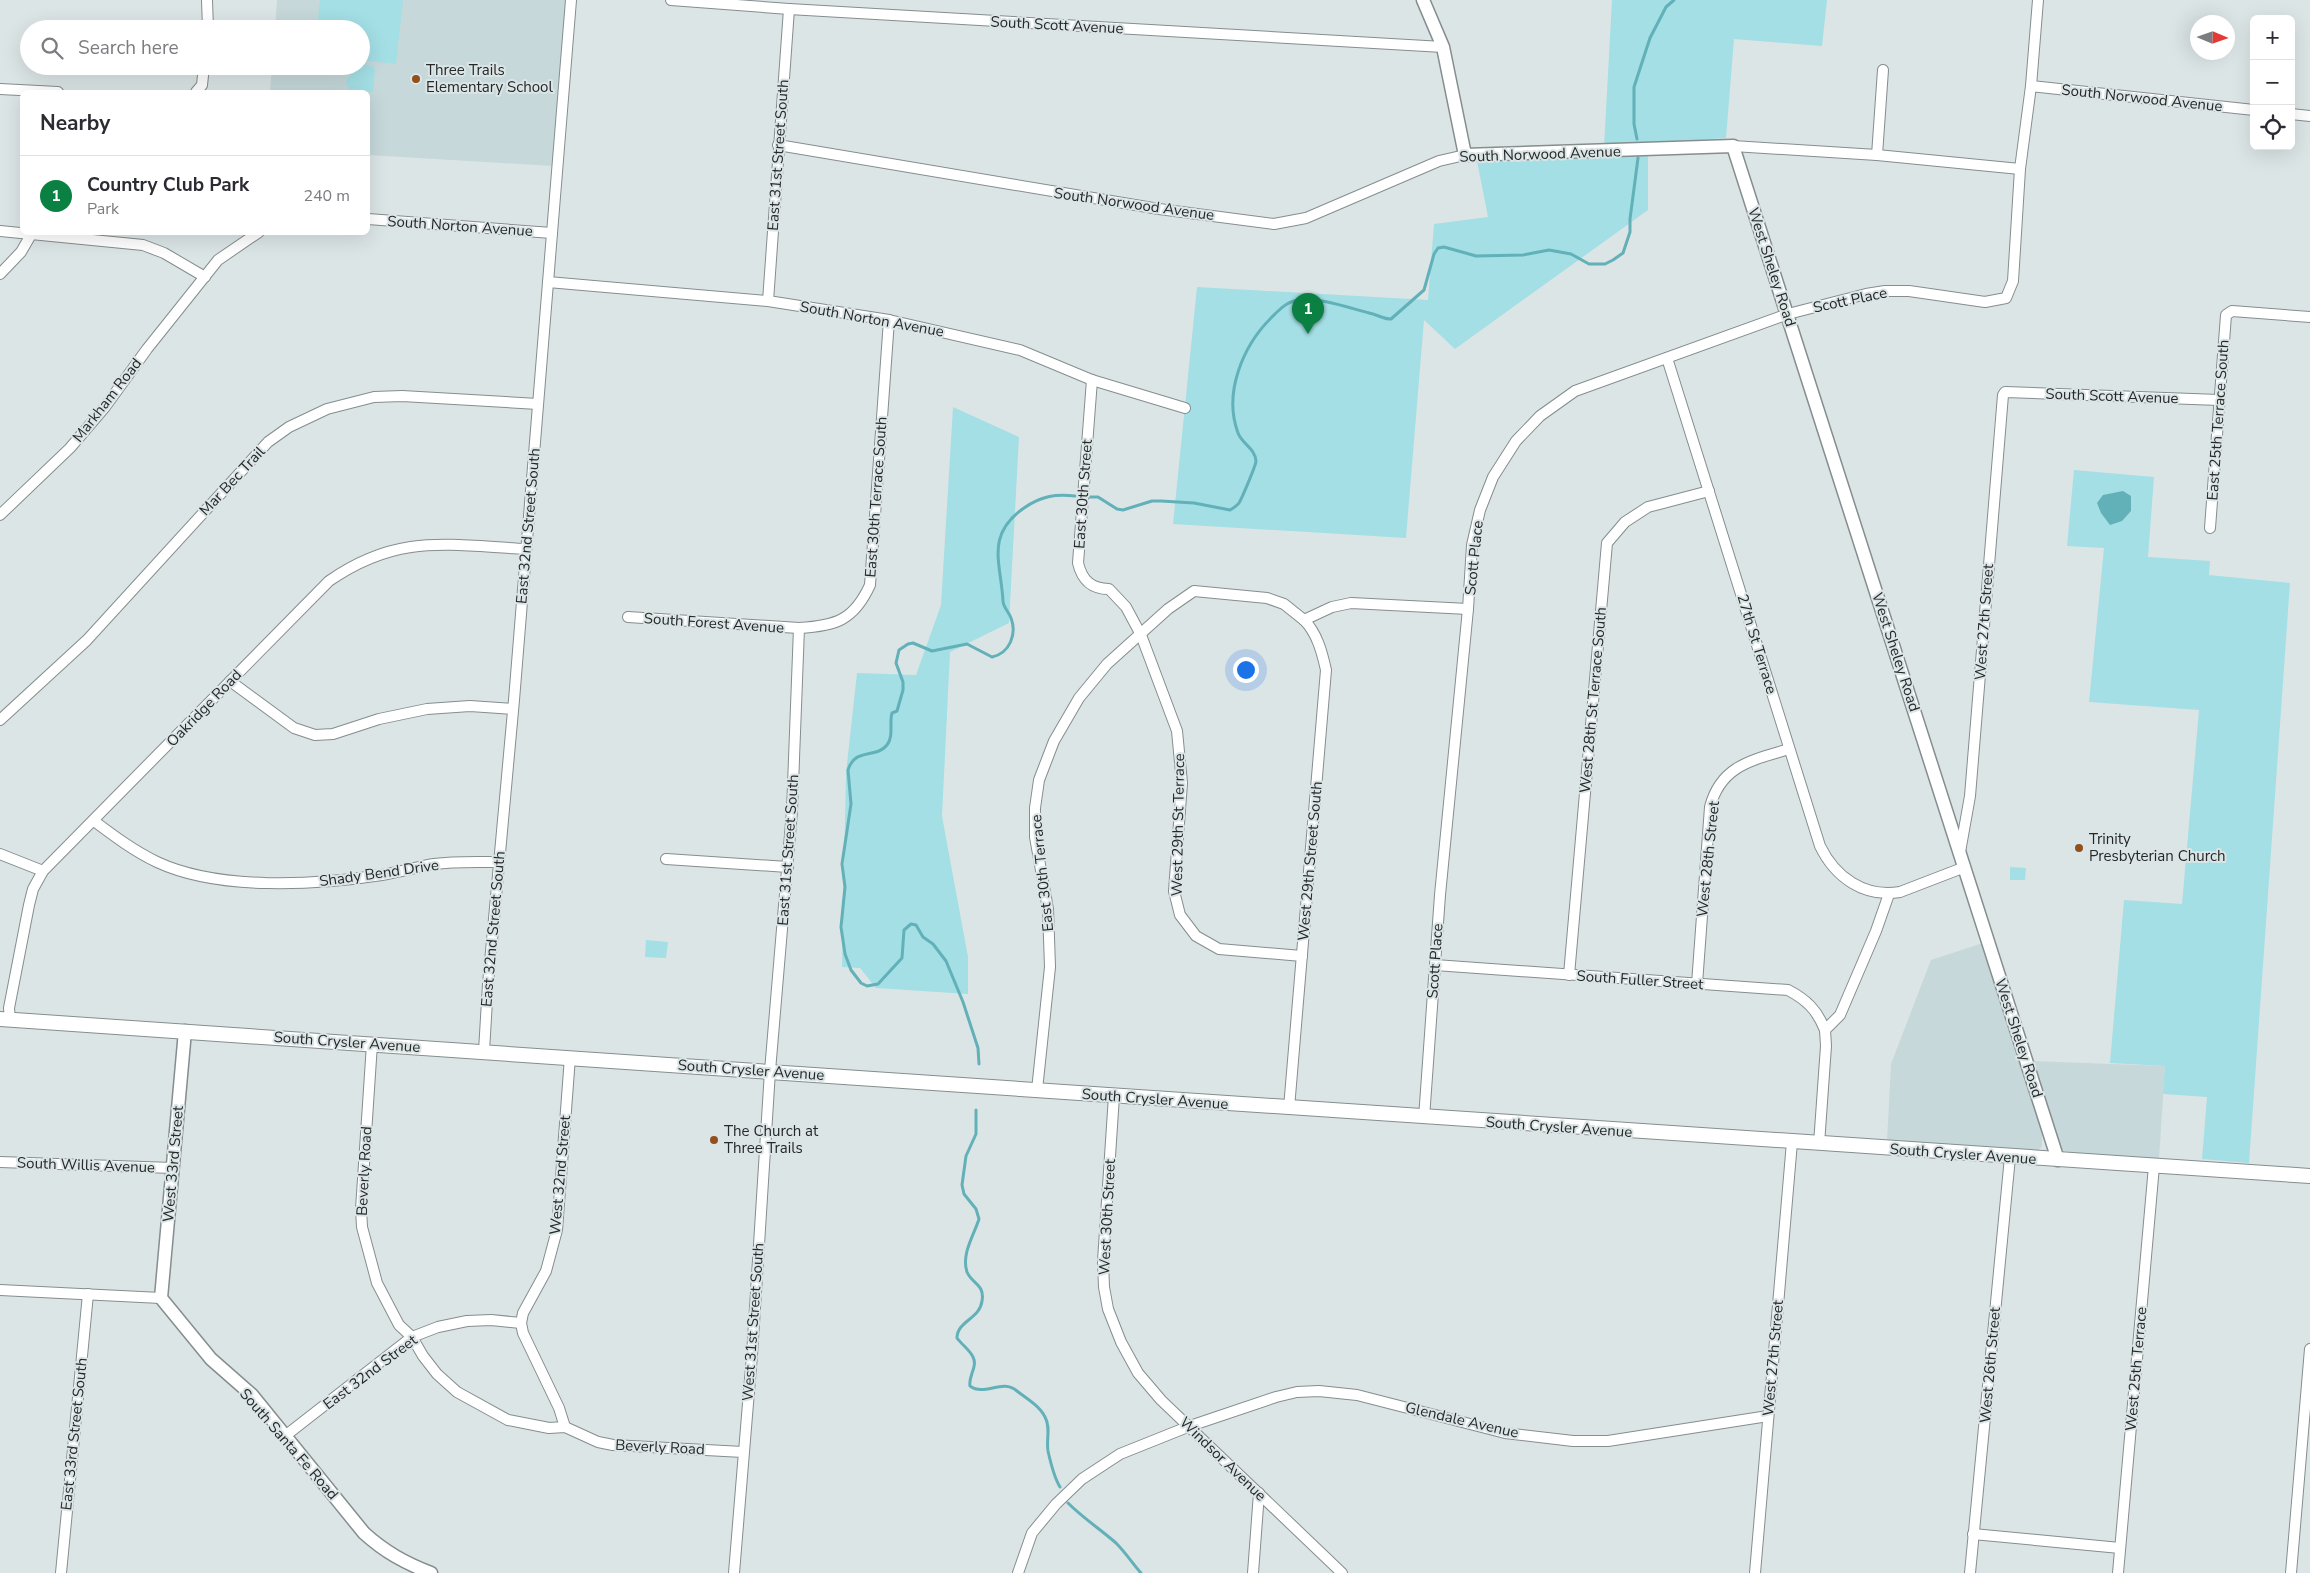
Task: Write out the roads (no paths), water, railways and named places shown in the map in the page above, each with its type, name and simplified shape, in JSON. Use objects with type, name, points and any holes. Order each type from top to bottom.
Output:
[{"type":"main road","name":"South Crysler Avenue","points":[[5,1020],[185,1030],[1424,1118],[2310,1176]]},
{"type":"street","points":[[207,0],[208,20]]},
{"type":"street","name":"East 32nd Street South","points":[[484,1051],[488,984],[513,709],[571,0]]},
{"type":"street","name":"South Scott Avenue","points":[[671,0],[789,9],[1443,47]]},
{"type":"street","points":[[1424,0],[1443,47],[1465,155]]},
{"type":"street","points":[[2020,168],[2031,86],[2038,0]]},
{"type":"street","name":"East 31st Street South","points":[[768,301],[789,9]]},
{"type":"street","points":[[1877,154],[1883,70]]},
{"type":"street","points":[[198,90],[202,85],[203,75]]},
{"type":"street","name":"South Norwood Avenue","points":[[2031,86],[2250,110]]},
{"type":"street","points":[[0,89],[20,90]]},
{"type":"street","points":[[2295,114],[2310,116]]},
{"type":"street","name":"South Norwood Avenue","points":[[778,146],[1149,208],[1274,224],[1306,218],[1439,160],[1465,155],[1733,146],[1877,154],[2020,168]]},
{"type":"street","name":"West Sheley Road","points":[[1733,146],[2058,1160]]},
{"type":"street","name":"Scott Place","points":[[1424,1118],[1440,896],[1468,609],[1472,545],[1480,510],[1493,477],[1516,441],[1540,416],[1575,391],[1788,314],[1885,291],[1909,291],[1985,302],[2006,298],[2013,281],[2020,168]]},
{"type":"street","name":"South Norton Avenue","points":[[370,219],[552,233]]},
{"type":"street","points":[[0,231],[20,232]]},
{"type":"street","points":[[0,274],[21,252],[31,235]]},
{"type":"street","points":[[50,235],[143,245],[164,253],[204,277],[218,260],[255,235]]},
{"type":"street","name":"Markham Road","points":[[0,515],[42,477],[99,414],[204,277]]},
{"type":"street","name":"South Norton Avenue","points":[[548,282],[768,301],[889,320],[1020,350],[1092,380],[1185,408]]},
{"type":"street","name":"East 25th Terrace South","points":[[2210,528],[2226,315],[2232,311],[2310,317]]},
{"type":"street","name":"East 30th Terrace South","points":[[799,628],[827,626],[845,619],[861,604],[870,585],[889,320]]},
{"type":"street","name":"27th St Terrace","points":[[1667,358],[1820,846],[1828,862],[1836,872],[1851,883],[1889,894]]},
{"type":"street","name":"East 30th Street","points":[[1092,380],[1078,563],[1081,575],[1089,584],[1100,589],[1109,589]]},
{"type":"street","name":"South Scott Avenue","points":[[2006,392],[2219,400]]},
{"type":"street","name":"West 27th Street","points":[[1960,852],[1970,796],[1999,428],[2003,395],[2006,392]]},
{"type":"street","name":"Mar Bec Trail","points":[[0,720],[87,640],[268,442],[289,427],[327,409],[374,398],[402,396],[538,404]]},
{"type":"street","name":"West 28th St Terrace South","points":[[1569,974],[1607,543],[1625,522],[1648,507],[1709,491]]},
{"type":"street","name":"Oakridge Road","points":[[5,1020],[9,1008],[28,905],[33,889],[43,871],[329,581],[368,558],[396,548],[425,544],[526,549]]},
{"type":"street","name":"West 29th St Terrace","points":[[1109,589],[1126,607],[1141,635],[1180,743],[1182,783],[1174,892],[1180,915],[1196,936],[1219,950],[1302,956]]},
{"type":"street","name":"East 30th Terrace","points":[[1037,1090],[1050,967],[1048,909],[1035,837],[1035,808],[1039,780],[1054,741],[1079,698],[1107,664],[1168,609],[1194,591],[1267,598],[1284,604],[1304,620]]},
{"type":"street","points":[[1304,620],[1332,607],[1351,603],[1468,609]]},
{"type":"street","name":"South Forest Avenue","points":[[628,617],[799,628]]},
{"type":"street","name":"West 29th Street South","points":[[1289,1108],[1326,670],[1322,653],[1314,634],[1304,620]]},
{"type":"street","name":"East 31st Street South","points":[[770,1071],[792,811],[799,628]]},
{"type":"street","points":[[230,681],[294,728],[315,735],[333,734],[379,719],[427,709],[470,706],[513,709]]},
{"type":"street","name":"West 28th Street","points":[[1698,984],[1710,807],[1713,797],[1721,782],[1736,768],[1751,761],[1790,749]]},
{"type":"street","name":"Shady Bend Drive","points":[[94,821],[126,845],[159,863],[194,874],[230,881],[319,882],[384,875],[435,864],[499,862]]},
{"type":"street","points":[[0,854],[43,871]]},
{"type":"street","points":[[666,859],[788,867]]},
{"type":"street","points":[[1819,1144],[1826,1046],[1825,1030],[1840,1015],[1876,931],[1889,894],[1900,892],[1965,867]]},
{"type":"street","name":"South Fuller Street","points":[[1435,965],[1788,990],[1805,999],[1818,1013],[1825,1030]]},
{"type":"street","name":"West 33rd Street","points":[[161,1298],[185,1030]]},
{"type":"street","name":"Beverly Road","points":[[372,1044],[361,1209],[362,1226],[377,1283],[399,1325],[412,1337],[422,1356],[437,1374],[457,1392],[508,1420],[549,1428],[565,1427],[598,1442],[613,1445],[743,1452]]},
{"type":"street","name":"West 32nd Street","points":[[521,1323],[523,1313],[546,1271],[557,1230],[570,1057]]},
{"type":"street","name":"West 31st Street South","points":[[734,1573],[752,1355],[770,1071]]},
{"type":"street","name":"West 30th Street","points":[[1114,1096],[1103,1261],[1108,1309],[1118,1335]]},
{"type":"street","name":"West 27th Street","points":[[1755,1573],[1792,1142]]},
{"type":"street","name":"West 26th Street","points":[[1970,1573],[2010,1157]]},
{"type":"street","name":"South Willis Avenue","points":[[0,1162],[173,1168]]},
{"type":"street","name":"West 25th Terrace","points":[[2118,1573],[2154,1166]]},
{"type":"street","points":[[0,1290],[161,1298]]},
{"type":"street","name":"East 33rd Street South","points":[[61,1573],[88,1294]]},
{"type":"street","name":"South Santa Fe Road","points":[[161,1298],[211,1359],[252,1396],[365,1534],[400,1560],[431,1573]]},
{"type":"street","name":"East 32nd Street","points":[[285,1436],[412,1337],[438,1327],[467,1321],[491,1320],[521,1323]]},
{"type":"street","points":[[521,1323],[523,1333],[559,1408],[565,1427]]},
{"type":"street","name":"Windsor Avenue","points":[[1118,1335],[1138,1373],[1161,1400],[1342,1573]]},
{"type":"street","points":[[2291,1573],[2310,1349]]},
{"type":"street","name":"Glendale Avenue","points":[[1018,1573],[1032,1533],[1056,1504],[1082,1479],[1120,1454],[1190,1426],[1276,1397],[1319,1391],[1356,1395],[1505,1433],[1573,1441],[1608,1442],[1768,1416]]},
{"type":"street","points":[[1253,1573],[1259,1493]]},
{"type":"street","points":[[1973,1534],[2120,1548]]},
{"type":"waterway","points":[[1637,139],[1634,124],[1634,87],[1650,38],[1666,7],[1674,0]]},
{"type":"waterway","points":[[1088,497],[1098,497],[1117,509],[1123,510],[1152,501],[1194,503],[1230,510],[1239,503],[1256,461],[1251,449],[1238,433],[1234,418],[1234,386],[1244,356],[1252,342],[1261,329],[1280,309],[1295,301],[1316,300],[1391,319],[1424,290],[1434,254],[1438,248],[1444,247],[1476,256],[1523,255],[1549,250],[1571,254],[1589,264],[1605,264],[1623,253],[1630,232],[1638,158]]},
{"type":"waterway","points":[[979,1064],[978,1048],[963,1002],[946,961],[933,944],[923,937],[916,925],[911,924],[904,930],[902,958],[878,984],[867,986],[861,983],[851,970],[845,954],[841,927],[845,887],[842,864],[851,804],[848,770],[856,758],[877,752],[887,745],[889,741],[892,713],[897,711],[903,690],[903,682],[896,663],[899,650],[913,643],[932,651],[967,644],[992,657],[1008,647],[1012,636],[1013,624],[1003,603],[998,562],[998,550],[1004,529],[1012,518],[1024,508],[1042,498],[1061,495],[1075,496]]},
{"type":"waterway","points":[[976,1110],[976,1134],[966,1156],[962,1185],[964,1194],[976,1209],[979,1219],[967,1252],[966,1265],[969,1276],[982,1291],[982,1301],[977,1312],[958,1332],[957,1338],[973,1357],[974,1368],[970,1379],[970,1386],[982,1390],[1005,1386],[1011,1388],[1032,1402],[1043,1413],[1048,1425],[1049,1455],[1060,1487]]},
{"type":"waterway","points":[[1068,1503],[1116,1543],[1141,1573]]},
{"type":"place","name":"Three Trails Elementary School","points":[[416,79]]},
{"type":"place","name":"Country Club Park","points":[[1308,334]]},
{"type":"place","name":"Trinity Presbyterian Church","points":[[2079,848]]},
{"type":"place","name":"The Church at Three Trails","points":[[714,1140]]}]
